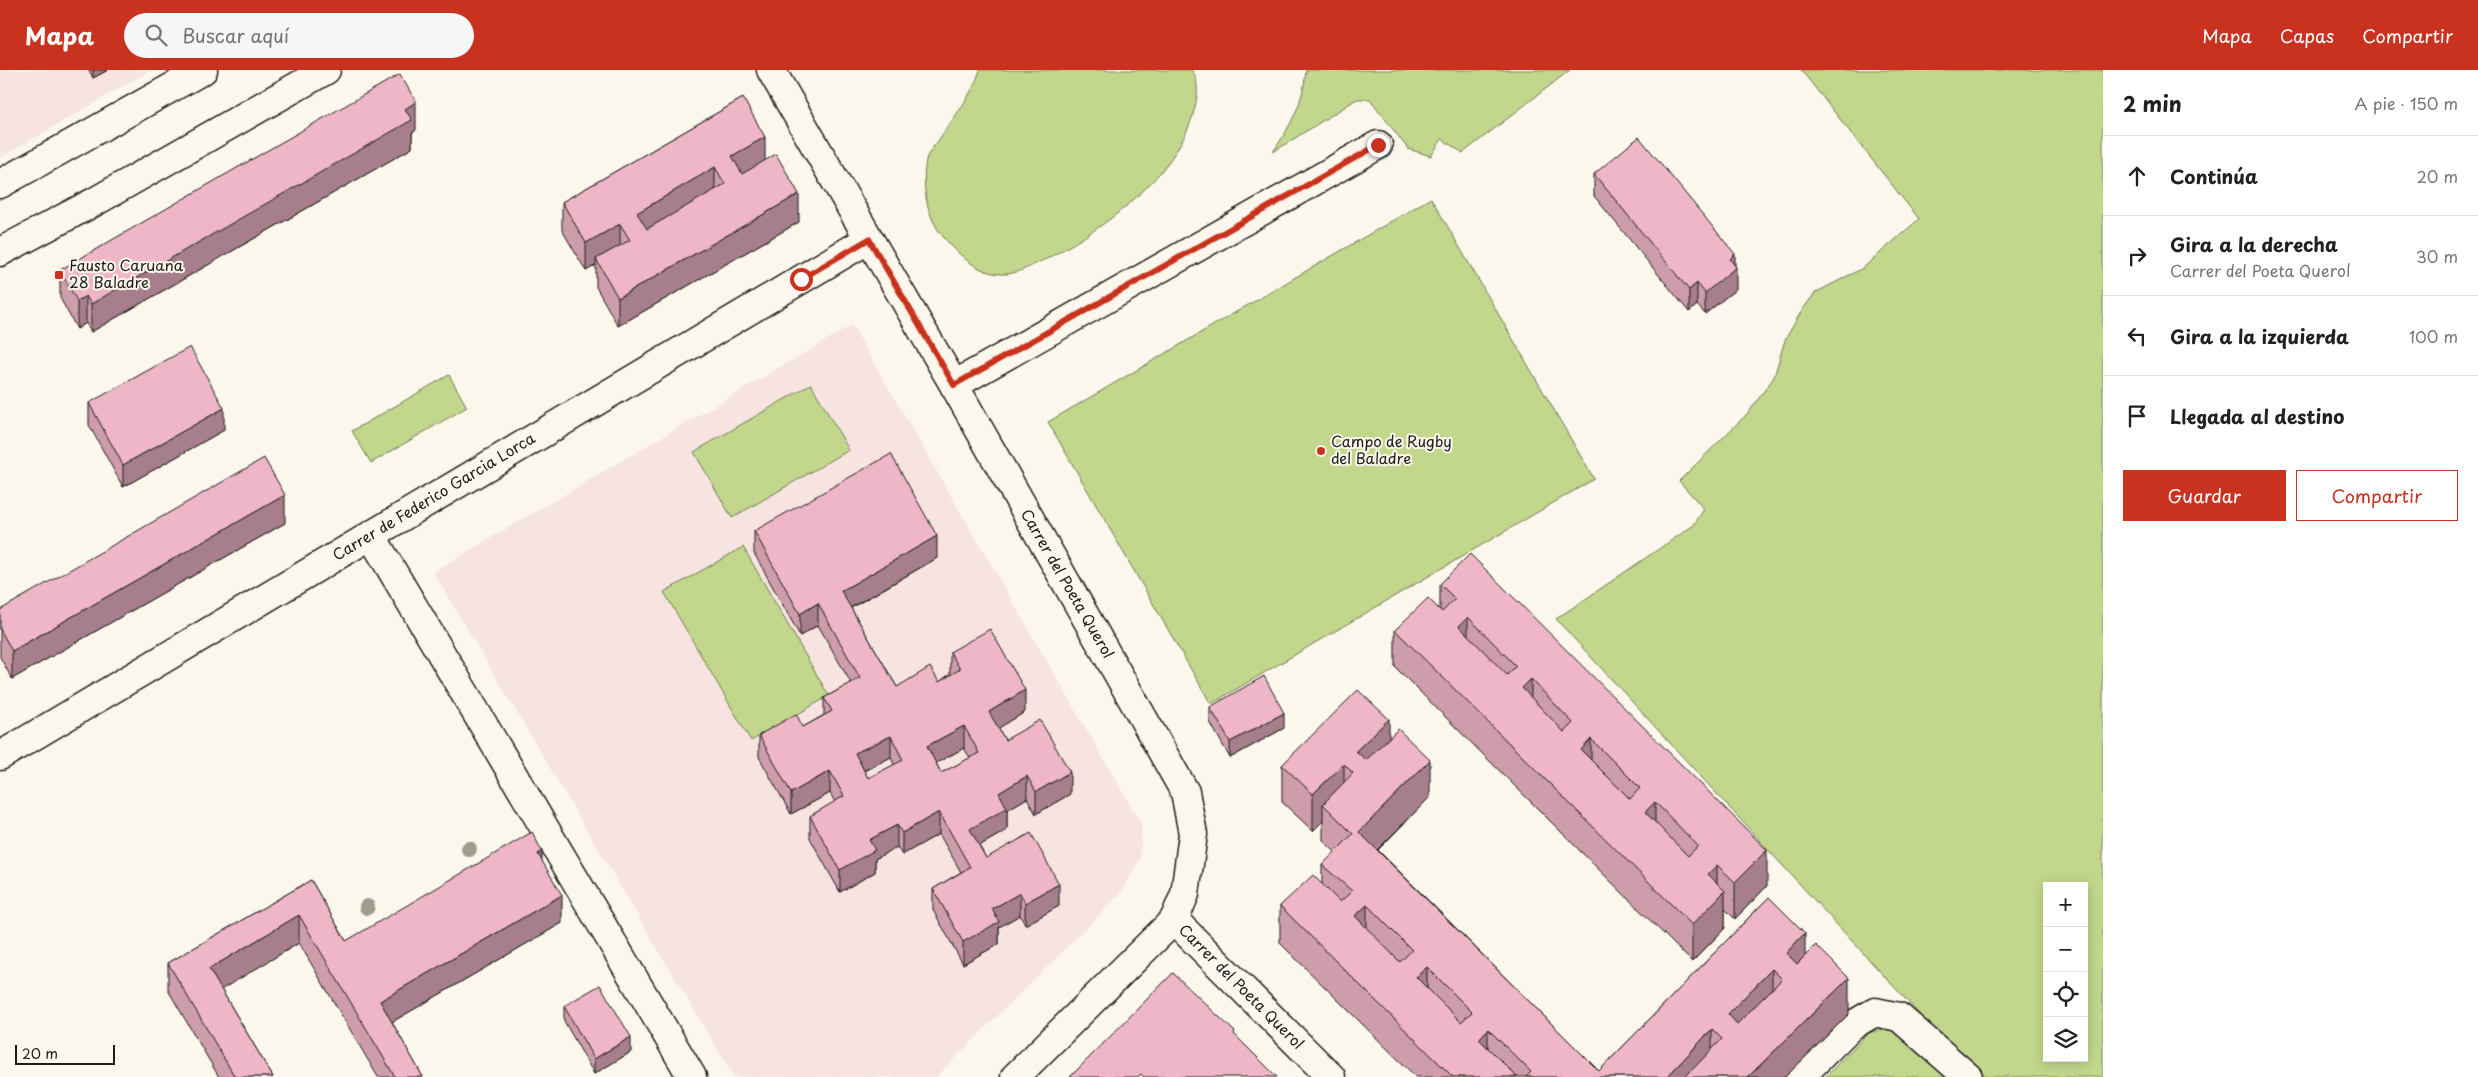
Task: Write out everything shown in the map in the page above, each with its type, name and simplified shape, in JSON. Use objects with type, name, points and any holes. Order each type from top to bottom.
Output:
[{"type":"street","points":[[0,184],[203,70]]},
{"type":"street","points":[[0,252],[96,201],[326,70]]},
{"type":"street","name":"Carrer del Poeta Querol","points":[[771,70],[954,385],[1186,792],[1193,834],[1185,894],[1174,920],[1331,1077]]},
{"type":"street","points":[[954,385],[1378,145]]},
{"type":"street","points":[[0,268],[96,201]]},
{"type":"street","name":"Carrer de Federico Garcia Lorca","points":[[0,756],[869,239]]},
{"type":"street","points":[[372,535],[692,1077]]},
{"type":"street","points":[[1015,1077],[1174,920]]},
{"type":"street","points":[[1800,1077],[1851,1026],[1875,1012],[1900,1017],[1968,1077]]},
{"type":"shaded area","points":[[0,70],[151,70],[0,158]]},
{"type":"shaded area","points":[[852,325],[1142,825],[1140,859],[1120,894],[936,1077],[734,1077],[433,572]]},
{"type":"green space","points":[[980,70],[1192,70],[1197,83],[1197,98],[1187,132],[1174,155],[1157,177],[1137,197],[1092,232],[1068,247],[1022,270],[998,274],[973,265],[959,254],[940,233],[930,214],[924,181],[926,160],[930,151],[968,97]]},
{"type":"green space","points":[[1306,70],[1570,70],[1463,153],[1442,139],[1431,156],[1408,149],[1370,99],[1357,99],[1273,152],[1295,114],[1302,93]]},
{"type":"green space","points":[[1801,70],[2103,70],[2103,1077],[1988,1077],[1976,1069],[1920,1015],[1556,619],[1694,525],[1704,509],[1679,481],[1749,412],[1774,377],[1785,340],[1801,312],[1815,293],[1863,268],[1919,219]]},
{"type":"green space","name":"Campo de Rugby del Baladre","points":[[1431,198],[1594,479],[1211,704],[1048,422]]},
{"type":"green space","points":[[449,375],[467,407],[371,463],[352,431]]},
{"type":"green space","points":[[811,384],[849,450],[732,518],[694,452]]},
{"type":"green space","points":[[743,547],[829,696],[751,741],[664,592]]},
{"type":"green space","points":[[1890,1027],[1948,1077],[1825,1077],[1868,1033]]},
{"type":"building","points":[[400,74],[416,102],[405,109],[412,120],[91,304],[86,296],[77,301],[60,270]]},
{"type":"building","points":[[743,98],[765,137],[732,156],[742,174],[776,154],[799,194],[618,298],[596,259],[630,240],[620,224],[586,243],[562,202]],"holes":[[[715,167],[725,184],[647,229],[637,213]]]},
{"type":"building","points":[[1639,137],[1735,254],[1730,259],[1736,267],[1705,293],[1697,283],[1689,290],[1594,174]]},
{"type":"building","points":[[190,347],[224,408],[123,465],[89,403]]},
{"type":"building","points":[[891,454],[937,536],[841,591],[897,687],[930,667],[939,682],[960,669],[950,652],[990,629],[1025,690],[989,712],[1005,740],[1040,720],[1070,772],[1036,792],[1027,776],[999,793],[1007,808],[970,829],[986,858],[1031,833],[1059,884],[1025,903],[1020,893],[992,909],[999,922],[963,942],[933,889],[970,867],[939,812],[902,833],[897,825],[869,840],[875,850],[840,870],[810,816],[844,796],[830,771],[791,793],[759,735],[796,714],[803,727],[832,711],[824,698],[860,678],[818,603],[800,614],[754,531]],"holes":[[[964,726],[979,753],[941,773],[927,746]],[[891,736],[903,760],[868,778],[855,753]]]},
{"type":"building","points":[[264,458],[285,495],[12,651],[0,629],[0,610]]},
{"type":"building","points":[[1470,554],[1767,850],[1735,882],[1717,865],[1708,874],[1725,891],[1692,925],[1395,630],[1428,598],[1442,612],[1455,599],[1440,584]],"holes":[[[1468,617],[1516,666],[1507,675],[1459,626]],[[1531,679],[1573,723],[1564,732],[1522,688]],[[1591,739],[1640,788],[1630,799],[1581,750]],[[1655,802],[1698,846],[1688,856],[1645,812]]]},
{"type":"building","points":[[1264,676],[1284,713],[1230,742],[1210,707]]},
{"type":"building","points":[[1358,690],[1389,719],[1356,751],[1366,760],[1398,729],[1430,760],[1359,832],[1599,1071],[1769,897],[1805,933],[1786,953],[1797,964],[1816,945],[1849,978],[1748,1077],[1685,1077],[1722,1039],[1712,1029],[1668,1076],[1670,1077],[1526,1077],[1531,1072],[1488,1029],[1479,1039],[1517,1077],[1453,1077],[1280,906],[1313,875],[1340,902],[1352,891],[1322,865],[1353,834],[1323,804],[1353,773],[1344,764],[1313,794],[1282,765]],"holes":[[[1367,905],[1412,950],[1400,962],[1355,916]],[[1427,967],[1472,1012],[1461,1022],[1416,977]],[[1772,969],[1782,979],[1737,1024],[1728,1014]]]},
{"type":"building","points":[[532,832],[542,851],[538,854],[562,895],[380,1001],[423,1077],[395,1077],[299,915],[209,969],[273,1077],[235,1077],[168,963],[311,880],[346,941]]},
{"type":"building","points":[[1173,973],[1235,1032],[1234,1034],[1277,1077],[1144,1077],[1141,1074],[1138,1077],[1070,1077]]},
{"type":"building","points":[[600,985],[631,1037],[594,1059],[564,1006]]},
{"type":"place","name":"Fausto Caruana 28 Baladre","points":[[59,275]]},
{"type":"place","name":"Campo de Rugby del Baladre","points":[[1321,451]]},
{"type":"route","points":[[801,279],[869,239],[954,385],[1378,145]]}]
